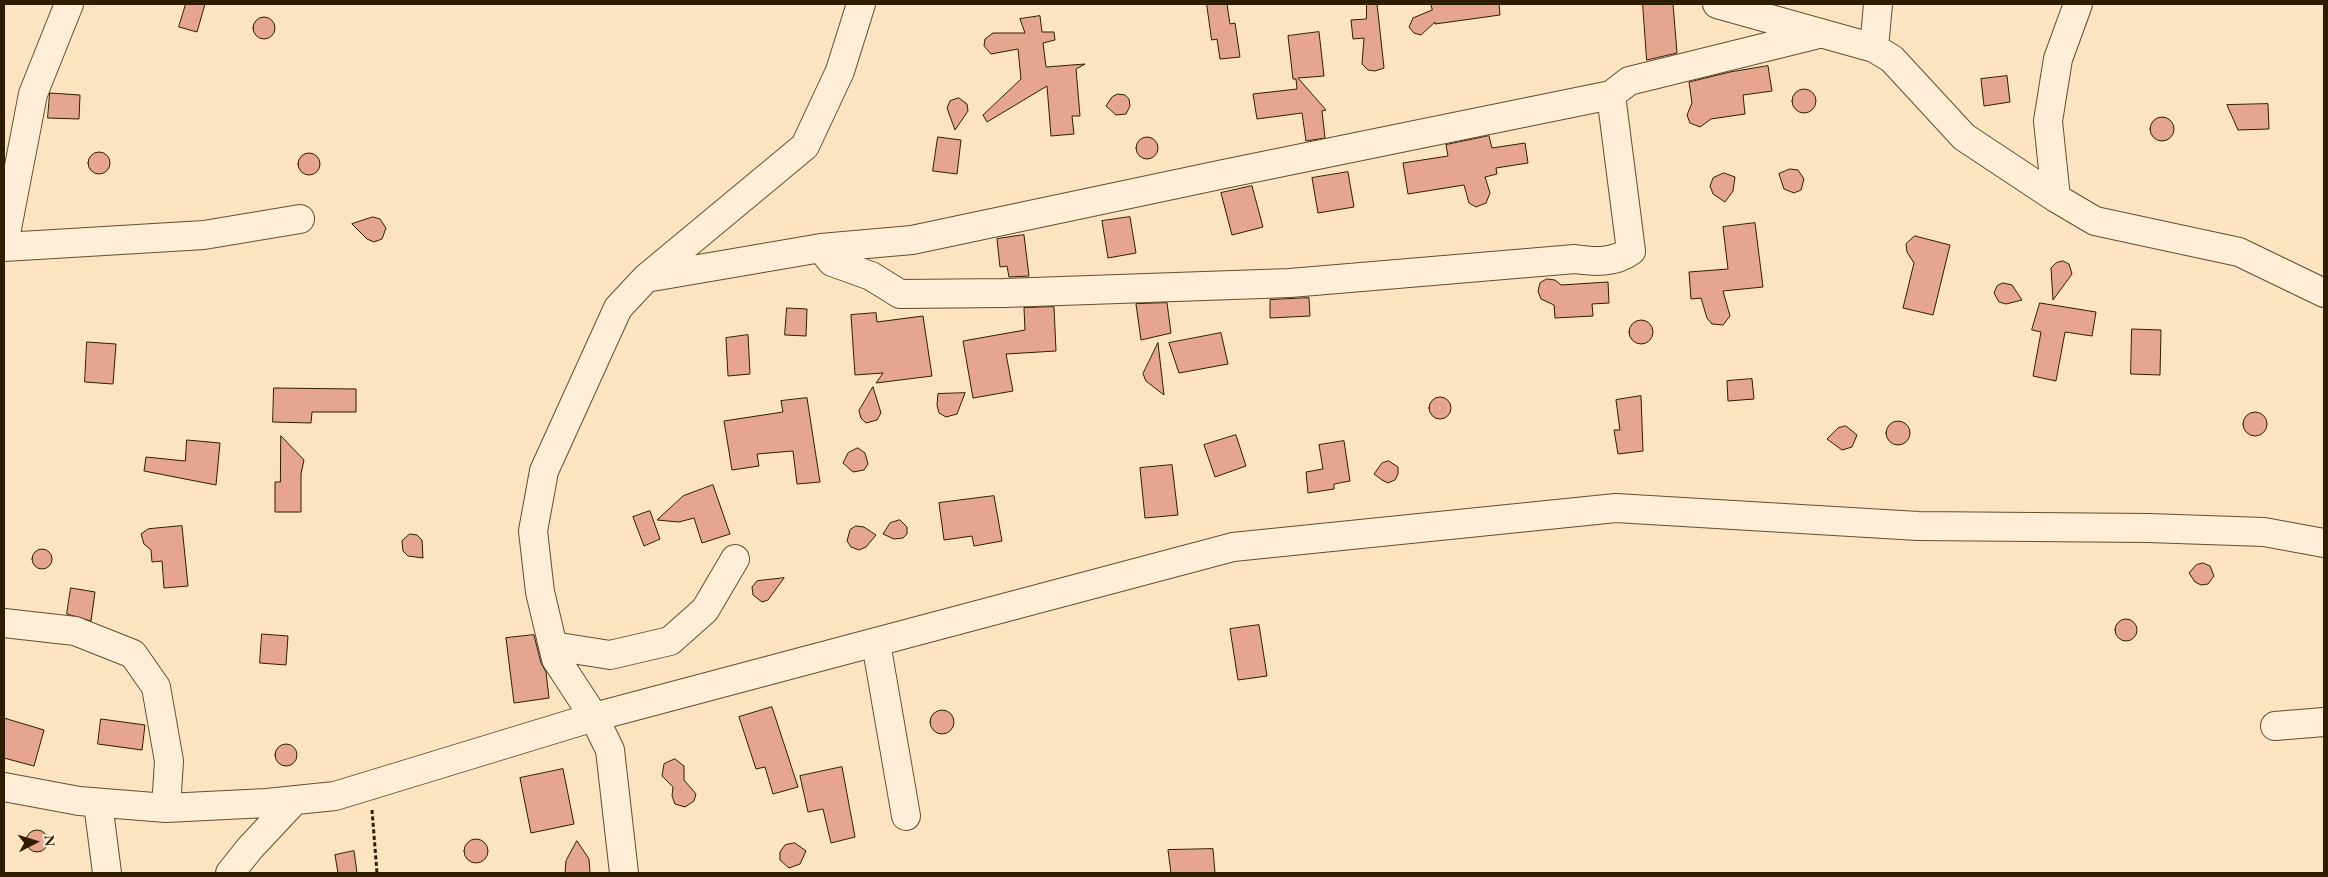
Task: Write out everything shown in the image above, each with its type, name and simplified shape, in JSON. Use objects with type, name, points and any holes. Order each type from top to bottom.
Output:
[{"type":"street","points":[[69,4],[33,94],[4,245],[204,236],[300,219]]},
{"type":"street","points":[[624,873],[610,750],[594,717],[556,659],[540,592],[533,531],[544,470],[618,308],[646,278],[805,146],[840,71],[861,4]]},
{"type":"street","points":[[1717,4],[1874,48],[1892,59],[1964,136],[2056,198],[2095,221],[2239,252],[2324,293]]},
{"type":"street","points":[[1874,48],[1878,4]]},
{"type":"street","points":[[2056,198],[2048,121],[2058,59],[2078,4]]},
{"type":"street","points":[[646,278],[821,248],[912,240],[1611,95],[1629,81],[1819,34]]},
{"type":"street","points":[[821,248],[832,262],[871,276],[900,294],[1004,293],[1290,284],[1575,259],[1596,262],[1621,258],[1631,251],[1611,95]]},
{"type":"street","points":[[4,787],[98,803],[166,808],[334,796],[594,717],[1233,547],[1616,508],[1918,526],[2148,528],[2264,532],[2324,543]]},
{"type":"street","points":[[553,646],[610,655],[670,641],[705,610],[734,559]]},
{"type":"street","points":[[4,623],[76,631],[133,654],[156,687],[169,761],[166,808]]},
{"type":"street","points":[[876,643],[906,816]]},
{"type":"street","points":[[2275,726],[2324,722]]},
{"type":"street","points":[[230,873],[250,848],[295,800]]},
{"type":"street","points":[[98,803],[107,873]]},
{"type":"path","points":[[370,784],[377,873]]},
{"type":"building","points":[[186,4],[205,4],[197,32],[179,27]]},
{"type":"building","points":[[1207,4],[1227,4],[1230,24],[1235,23],[1240,57],[1220,59],[1217,39],[1212,40]]},
{"type":"building","points":[[1367,4],[1377,4],[1384,68],[1375,71],[1368,70],[1362,64],[1364,38],[1353,39],[1351,20],[1366,19]]},
{"type":"building","points":[[1431,4],[1499,4],[1500,15],[1435,24],[1435,22],[1421,35],[1414,33],[1409,27],[1413,18],[1432,10]]},
{"type":"building","points":[[1643,4],[1673,4],[1677,53],[1647,60]]},
{"type":"building","points":[[1040,16],[1042,32],[1054,32],[1055,40],[1043,43],[1046,67],[1085,64],[1076,69],[1080,116],[1072,116],[1074,134],[1051,136],[1047,86],[987,122],[983,115],[1021,79],[1018,49],[991,54],[984,46],[985,39],[993,33],[1025,33],[1020,19]]},
{"type":"building","points":[[264,17],[272,20],[275,28],[272,36],[264,39],[256,36],[253,28],[256,20]]},
{"type":"building","points":[[1319,32],[1324,76],[1298,78],[1326,110],[1322,111],[1325,138],[1306,141],[1302,113],[1257,119],[1253,94],[1297,89],[1296,79],[1293,79],[1288,36]]},
{"type":"building","points":[[1768,66],[1772,91],[1743,95],[1745,114],[1711,119],[1700,127],[1690,123],[1687,115],[1692,103],[1689,82],[1730,72]]},
{"type":"building","points":[[2007,76],[2010,102],[1984,106],[1981,79]]},
{"type":"building","points":[[1804,89],[1813,92],[1816,101],[1813,110],[1804,113],[1795,110],[1792,101],[1795,92]]},
{"type":"building","points":[[50,93],[80,95],[79,119],[48,118]]},
{"type":"building","points":[[1118,94],[1125,95],[1129,99],[1130,106],[1126,114],[1116,115],[1106,106],[1112,97]]},
{"type":"building","points":[[959,98],[967,104],[968,111],[955,130],[947,108],[950,101]]},
{"type":"building","points":[[2268,104],[2269,129],[2238,130],[2227,105]]},
{"type":"building","points":[[2162,117],[2167,118],[2173,124],[2173,134],[2167,140],[2162,141],[2157,140],[2151,134],[2150,129],[2151,124],[2157,118]]},
{"type":"building","points":[[1489,136],[1492,148],[1525,143],[1528,163],[1496,168],[1497,174],[1485,177],[1490,193],[1486,203],[1476,207],[1469,203],[1464,185],[1408,194],[1403,163],[1448,156],[1446,145]]},
{"type":"building","points":[[938,137],[961,140],[957,174],[933,171]]},
{"type":"building","points":[[1147,137],[1155,140],[1158,148],[1155,156],[1147,159],[1139,156],[1136,148],[1139,140]]},
{"type":"building","points":[[99,152],[107,155],[110,163],[107,171],[99,174],[91,171],[88,163],[91,155]]},
{"type":"building","points":[[309,153],[317,156],[320,164],[317,172],[309,175],[301,172],[298,164],[301,156]]},
{"type":"building","points":[[1790,169],[1798,170],[1804,179],[1801,190],[1794,193],[1784,189],[1779,174]]},
{"type":"building","points":[[1348,172],[1354,207],[1318,213],[1312,178]]},
{"type":"building","points":[[1724,173],[1735,177],[1733,191],[1725,202],[1713,194],[1710,186],[1713,178]]},
{"type":"building","points":[[1252,186],[1263,227],[1232,235],[1221,193]]},
{"type":"building","points":[[373,217],[380,219],[386,228],[382,239],[374,242],[367,239],[352,224]]},
{"type":"building","points":[[1130,217],[1136,253],[1108,258],[1102,221]]},
{"type":"building","points":[[1755,223],[1763,287],[1723,291],[1730,316],[1723,325],[1712,324],[1707,318],[1701,298],[1691,299],[1689,272],[1728,269],[1723,227]]},
{"type":"building","points":[[1024,235],[1029,276],[1009,277],[1007,266],[1000,267],[997,239]]},
{"type":"building","points":[[1915,236],[1950,245],[1933,315],[1903,308],[1914,263],[1907,252],[1906,244]]},
{"type":"building","points":[[2063,261],[2069,264],[2072,274],[2053,300],[2051,268],[2056,263]]},
{"type":"building","points":[[1547,279],[1555,280],[1561,285],[1608,282],[1609,303],[1592,304],[1593,316],[1555,318],[1554,305],[1541,299],[1538,291],[1540,283]]},
{"type":"building","points":[[2003,283],[2012,285],[2022,300],[2006,304],[1999,302],[1994,293],[1997,286]]},
{"type":"building","points":[[1309,298],[1310,316],[1270,318],[1270,300]]},
{"type":"building","points":[[1167,303],[1171,333],[1141,340],[1136,304]]},
{"type":"building","points":[[2040,303],[2096,312],[2092,336],[2065,332],[2056,381],[2033,376],[2041,332],[2032,330]]},
{"type":"building","points":[[1054,307],[1056,351],[1006,354],[1013,391],[973,398],[963,341],[1025,330],[1024,308]]},
{"type":"building","points":[[787,308],[807,309],[806,336],[785,335]]},
{"type":"building","points":[[876,313],[877,322],[923,316],[932,376],[876,383],[883,373],[855,375],[851,315]]},
{"type":"building","points":[[1641,320],[1646,321],[1652,327],[1652,337],[1646,343],[1641,344],[1636,343],[1630,337],[1629,332],[1630,327],[1636,321]]},
{"type":"building","points":[[2132,329],[2161,330],[2160,375],[2131,374]]},
{"type":"building","points":[[1221,333],[1228,364],[1179,373],[1169,343]]},
{"type":"building","points":[[748,335],[750,374],[728,376],[726,338]]},
{"type":"building","points":[[87,342],[116,344],[113,384],[85,382]]},
{"type":"building","points":[[1158,343],[1164,395],[1146,381],[1143,374]]},
{"type":"building","points":[[1752,379],[1754,399],[1728,401],[1727,381]]},
{"type":"building","points":[[873,387],[881,413],[877,420],[866,423],[861,418],[859,411]]},
{"type":"building","points":[[274,388],[356,389],[356,412],[312,412],[311,423],[273,422]]},
{"type":"building","points":[[965,393],[957,414],[946,417],[939,413],[937,405],[938,394]]},
{"type":"building","points":[[1641,396],[1643,451],[1618,454],[1614,430],[1620,430],[1616,400]]},
{"type":"building","points":[[1440,397],[1448,400],[1451,408],[1448,416],[1440,419],[1432,416],[1429,408],[1432,400]]},
{"type":"building","points":[[807,398],[820,482],[797,484],[793,451],[757,454],[759,466],[732,470],[724,421],[783,412],[781,401]]},
{"type":"building","points":[[2255,412],[2260,413],[2266,419],[2266,429],[2260,435],[2255,436],[2250,435],[2244,429],[2243,424],[2244,419],[2250,413]]},
{"type":"building","points":[[1898,421],[1907,424],[1910,433],[1907,442],[1898,445],[1889,442],[1886,433],[1889,424]]},
{"type":"building","points":[[1846,426],[1857,435],[1852,447],[1842,450],[1827,439],[1838,428]]},
{"type":"building","points":[[1236,435],[1246,466],[1215,477],[1204,445]]},
{"type":"building","points":[[281,436],[304,460],[301,474],[301,512],[275,512],[275,482],[280,482]]},
{"type":"building","points":[[187,440],[220,443],[216,485],[144,471],[146,457],[185,461]]},
{"type":"building","points":[[1344,441],[1350,481],[1334,484],[1334,489],[1308,493],[1306,472],[1323,469],[1319,445]]},
{"type":"building","points":[[858,448],[865,453],[868,464],[864,470],[853,472],[843,463],[848,453]]},
{"type":"building","points":[[1389,461],[1398,467],[1398,474],[1395,480],[1388,483],[1374,474],[1382,463]]},
{"type":"building","points":[[1172,465],[1178,515],[1145,518],[1140,468]]},
{"type":"building","points":[[713,485],[730,534],[702,543],[694,518],[679,522],[657,520],[683,496]]},
{"type":"building","points":[[994,496],[1002,541],[974,546],[972,536],[944,540],[939,503]]},
{"type":"building","points":[[650,511],[660,539],[644,546],[633,517]]},
{"type":"building","points":[[900,520],[907,527],[907,534],[903,538],[894,539],[883,534],[890,523]]},
{"type":"building","points":[[182,526],[188,586],[164,588],[162,561],[152,562],[151,550],[144,544],[141,534],[148,529]]},
{"type":"building","points":[[856,526],[864,527],[876,535],[866,547],[859,550],[851,547],[847,541],[850,530]]},
{"type":"building","points":[[410,534],[417,535],[422,540],[423,558],[408,556],[403,551],[402,541]]},
{"type":"building","points":[[42,549],[49,552],[52,559],[49,566],[42,569],[35,566],[32,559],[35,552]]},
{"type":"building","points":[[2203,563],[2210,566],[2214,576],[2208,584],[2201,585],[2195,582],[2189,573],[2196,565]]},
{"type":"building","points":[[784,578],[768,600],[762,602],[753,595],[752,587],[757,581]]},
{"type":"building","points":[[71,588],[95,592],[91,621],[67,614]]},
{"type":"building","points":[[2126,619],[2134,622],[2137,630],[2134,638],[2126,641],[2118,638],[2115,630],[2118,622]]},
{"type":"building","points":[[1259,625],[1267,676],[1238,680],[1230,629]]},
{"type":"building","points":[[262,634],[288,636],[286,665],[260,663]]},
{"type":"building","points":[[534,635],[541,663],[546,672],[549,698],[514,703],[506,638]]},
{"type":"building","points":[[772,707],[798,787],[773,794],[765,767],[756,769],[739,717]]},
{"type":"building","points":[[942,710],[947,711],[953,717],[953,727],[947,733],[942,734],[937,733],[931,727],[930,722],[931,717],[937,711]]},
{"type":"building","points":[[4,718],[44,730],[34,766],[4,758]]},
{"type":"building","points":[[101,719],[145,725],[142,750],[98,744]]},
{"type":"building","points":[[286,744],[294,747],[297,755],[294,763],[286,766],[278,763],[275,755],[278,747]]},
{"type":"building","points":[[675,759],[684,766],[684,780],[696,794],[694,801],[685,807],[675,804],[672,796],[673,787],[662,776],[664,764]]},
{"type":"building","points":[[842,767],[855,837],[831,843],[823,809],[808,812],[800,776]]},
{"type":"building","points":[[563,769],[574,824],[531,833],[520,778]]},
{"type":"building","points":[[37,830],[45,833],[48,841],[45,849],[37,852],[29,849],[26,841],[29,833]]},
{"type":"building","points":[[476,839],[481,840],[487,846],[487,856],[481,862],[476,863],[471,862],[465,856],[464,851],[465,846],[471,840]]},
{"type":"building","points":[[577,841],[589,859],[590,873],[565,873],[566,861]]},
{"type":"building","points":[[795,843],[806,851],[800,864],[789,868],[780,860],[780,852],[785,845]]},
{"type":"building","points":[[1213,849],[1215,873],[1171,873],[1168,850]]},
{"type":"building","points":[[354,851],[357,873],[338,873],[335,855]]}]
